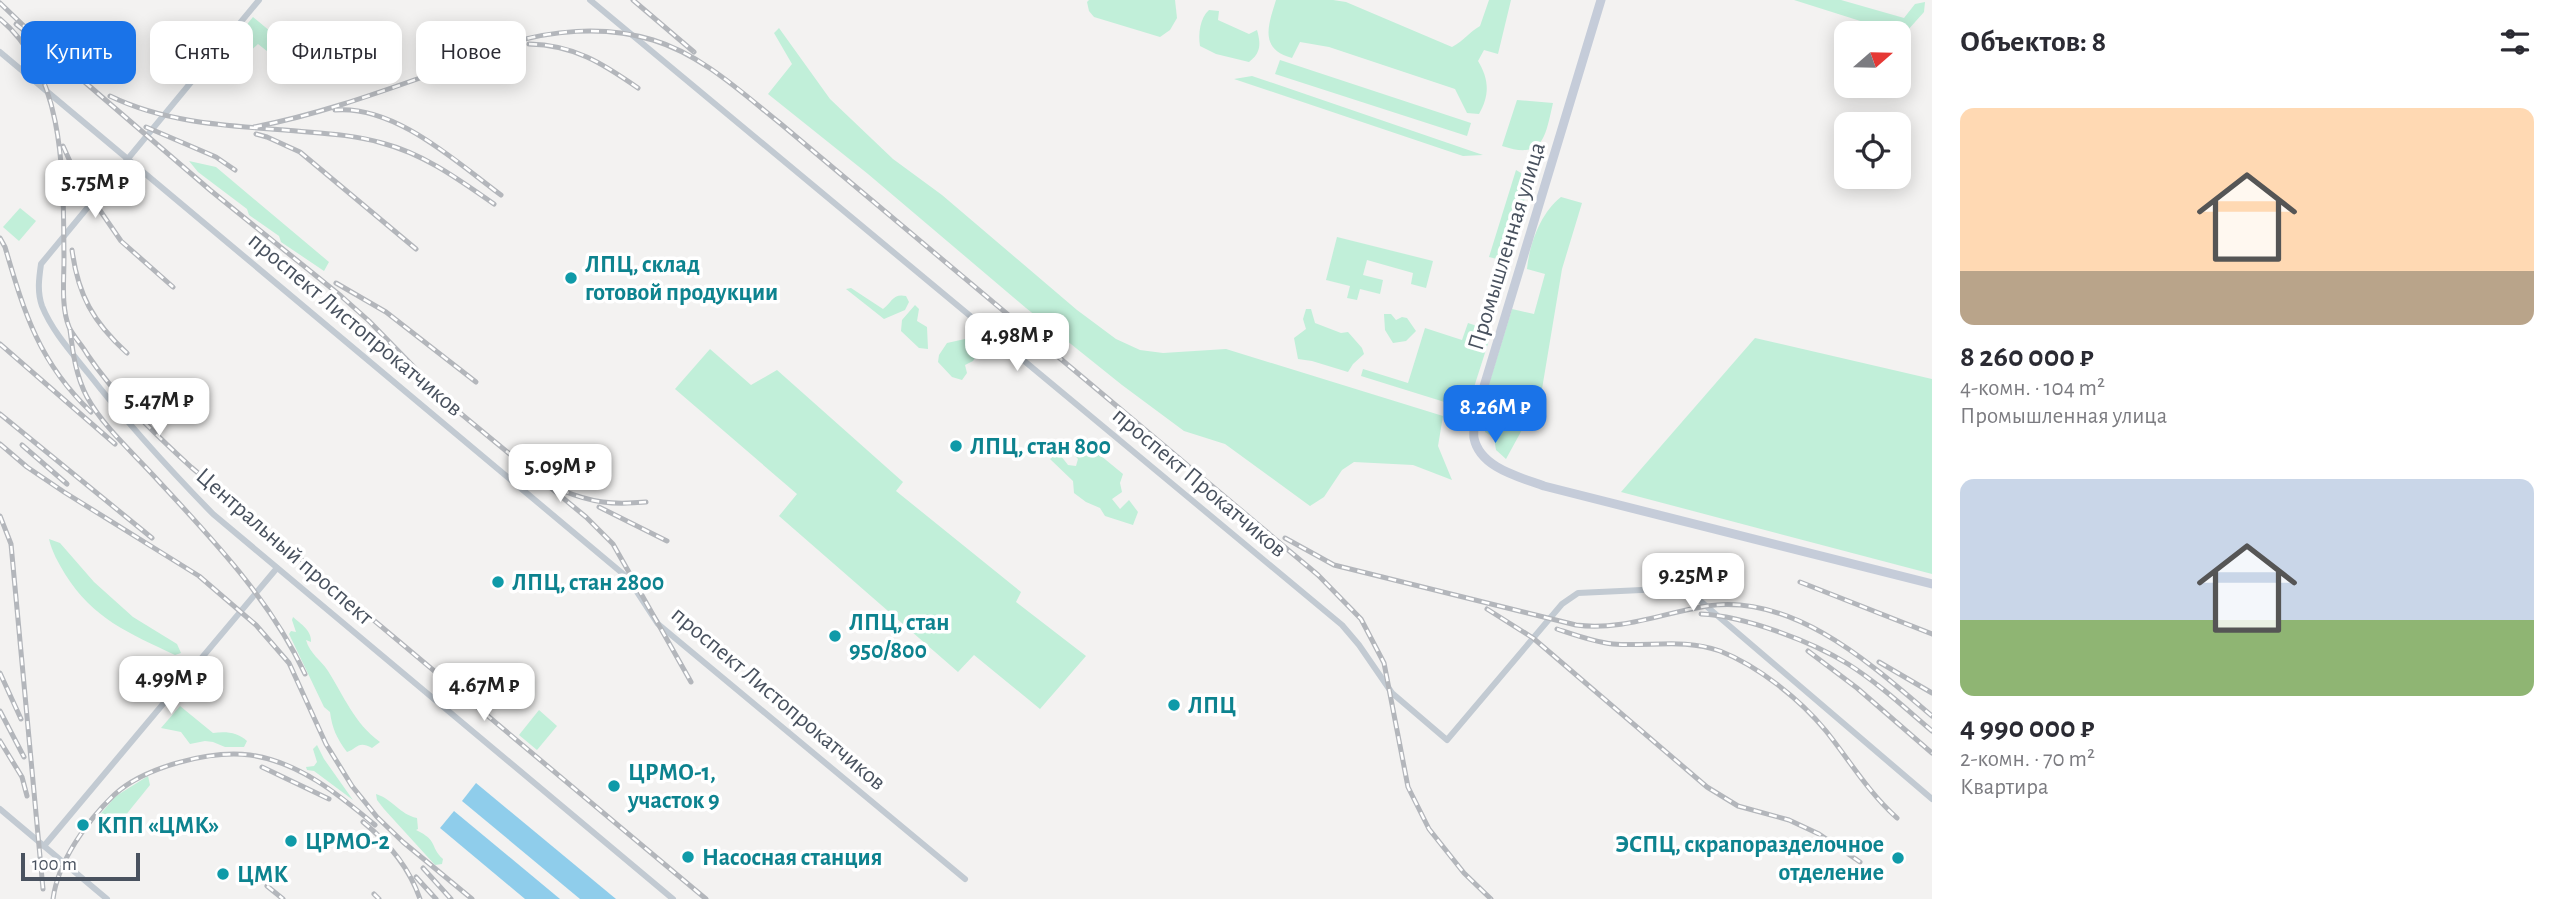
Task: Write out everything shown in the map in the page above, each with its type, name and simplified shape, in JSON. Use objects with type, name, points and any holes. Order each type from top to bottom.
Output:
[{"type":"street","points":[[128,159],[259,0]]},
{"type":"street","name":"проспект Прокатчиков","points":[[590,0],[1342,625],[1392,693],[1447,740],[1562,604],[1578,593],[1663,589],[1682,592],[1698,599],[1932,799]]},
{"type":"street","name":"Промышленная улица","points":[[1601,0],[1475,416],[1474,439],[1485,457],[1505,472],[1544,486],[1932,584]]},
{"type":"street","name":"проспект Листопрокатчиков","points":[[0,52],[628,579],[658,624],[965,879]]},
{"type":"street","name":"Центральный проспект","points":[[128,159],[41,264],[38,286],[43,306],[65,344],[157,458],[213,514],[673,899]]},
{"type":"street","points":[[44,846],[277,568]]},
{"type":"street","points":[[0,809],[107,899]]},
{"type":"green space","points":[[1089,0],[1175,0],[1177,18],[1170,30],[1160,37],[1094,17],[1089,11]]},
{"type":"green space","points":[[1276,0],[1346,2],[1452,47],[1480,26],[1489,0],[1511,0],[1498,54],[1484,50],[1478,61],[1487,87],[1479,114],[1467,113],[1455,89],[1329,47],[1300,42],[1292,58],[1282,54],[1274,49],[1269,35],[1270,19]]},
{"type":"green space","points":[[1794,0],[1841,0],[1904,18],[1915,4],[1925,2],[1924,12],[1911,27],[1911,21],[1860,21]]},
{"type":"green space","points":[[1209,10],[1219,11],[1218,20],[1249,34],[1257,30],[1259,48],[1249,62],[1216,54],[1200,46],[1200,26]]},
{"type":"green space","points":[[253,17],[267,29],[267,51],[258,44],[253,49],[253,21],[250,21]]},
{"type":"green space","points":[[779,28],[830,99],[893,159],[942,195],[1077,310],[1116,339],[1140,350],[1163,353],[1226,349],[1443,416],[1438,446],[1452,480],[1413,465],[1354,462],[1342,470],[1324,497],[1310,506],[1225,444],[1184,431],[1026,308],[868,174],[768,94],[792,64],[774,33]]},
{"type":"green space","points":[[1280,60],[1471,123],[1467,136],[1275,74]]},
{"type":"green space","points":[[1252,76],[1483,155],[1463,156],[1234,79]]},
{"type":"green space","points":[[1517,100],[1553,103],[1544,135],[1534,148],[1527,150],[1502,146]]},
{"type":"green space","points":[[189,161],[216,167],[329,262],[324,271],[281,242],[279,236],[249,215],[247,209],[198,172]]},
{"type":"green space","points":[[1516,170],[1531,179],[1505,261],[1489,257]]},
{"type":"green space","points":[[1561,197],[1582,203],[1562,269],[1541,395],[1506,459],[1496,450],[1494,438],[1485,432],[1484,400],[1512,309],[1534,314],[1545,274],[1527,269],[1530,250],[1542,220]]},
{"type":"green space","points":[[20,208],[36,221],[19,241],[3,227]]},
{"type":"green space","points":[[1337,237],[1433,261],[1426,288],[1411,284],[1413,273],[1367,260],[1363,275],[1383,280],[1380,294],[1360,289],[1357,300],[1347,298],[1350,286],[1326,280]]},
{"type":"green space","points":[[851,288],[883,309],[898,296],[906,296],[909,302],[905,310],[884,319],[846,289]]},
{"type":"green space","points":[[915,305],[919,309],[917,321],[927,327],[928,349],[919,348],[901,331],[902,320]]},
{"type":"green space","points":[[1306,309],[1311,309],[1315,323],[1341,333],[1348,332],[1362,348],[1364,354],[1348,372],[1298,359],[1294,338],[1306,329],[1303,319]]},
{"type":"green space","points":[[1384,314],[1391,314],[1396,320],[1407,318],[1416,331],[1406,341],[1393,343],[1385,330]]},
{"type":"green space","points":[[1468,323],[1492,331],[1467,409],[1361,376],[1363,369],[1408,383],[1425,328],[1462,340]]},
{"type":"green space","points":[[1755,338],[1932,379],[1932,574],[1621,492]]},
{"type":"green space","points":[[965,339],[979,351],[973,361],[965,365],[967,373],[962,380],[952,377],[938,362],[947,343]]},
{"type":"green space","points":[[710,349],[751,385],[777,370],[903,482],[896,491],[1021,592],[1016,602],[1086,656],[1040,709],[974,655],[958,672],[779,516],[797,494],[675,389]]},
{"type":"green space","points":[[1076,445],[1089,446],[1123,474],[1120,483],[1122,492],[1112,499],[1120,509],[1129,500],[1138,512],[1133,525],[1105,516],[1100,508],[1074,493],[1073,481],[1050,459],[1055,455],[1061,456],[1068,465],[1076,466],[1078,459],[1069,449]]},
{"type":"green space","points":[[49,539],[60,543],[94,582],[133,617],[177,644],[181,653],[175,655],[100,614],[65,574]]},
{"type":"green space","points":[[293,617],[308,631],[311,642],[306,640],[310,649],[328,671],[356,718],[380,742],[372,748],[361,745],[347,752],[340,743],[330,712],[324,707],[289,634],[291,631],[296,632]]},
{"type":"green space","points":[[180,706],[213,733],[240,736],[247,741],[244,747],[225,747],[205,741],[190,744],[181,732],[161,728]]},
{"type":"green space","points":[[539,710],[557,726],[537,750],[519,735]]},
{"type":"green space","points":[[317,745],[353,800],[314,771],[307,770],[306,767],[314,766],[317,762],[313,749]]},
{"type":"green space","points":[[148,776],[150,785],[112,832],[96,819],[116,796]]},
{"type":"green space","points":[[376,794],[417,818],[416,830],[431,841],[443,859],[442,864],[435,865],[384,809]]},
{"type":"water","points":[[476,783],[616,899],[580,899],[462,801]]},
{"type":"water","points":[[454,811],[560,899],[525,899],[440,828]]},
{"type":"railway","points":[[633,0],[694,52]]},
{"type":"railway","points":[[0,3],[21,23]]},
{"type":"railway","points":[[0,19],[22,42],[38,69],[49,98],[61,162],[66,319],[73,334],[110,385],[191,467],[706,899]]},
{"type":"railway","points":[[16,24],[21,28]]},
{"type":"railway","points":[[254,127],[331,108],[457,65],[501,46],[538,36],[577,31],[615,32],[653,40],[688,55],[736,87],[781,124],[1318,575],[1361,619],[1384,663],[1408,787],[1429,829],[1464,873],[1491,899]]},
{"type":"railway","points":[[529,44],[560,48],[587,57],[638,88]]},
{"type":"railway","points":[[87,84],[210,190],[341,296],[454,408],[586,517],[613,544],[691,682]]},
{"type":"railway","points":[[110,96],[134,106],[182,119],[345,136],[382,143],[426,161],[494,204]]},
{"type":"railway","points":[[335,110],[380,116],[402,126],[444,152],[501,195]]},
{"type":"railway","points":[[146,127],[216,157],[235,170]]},
{"type":"railway","points":[[256,134],[300,152],[416,249]]},
{"type":"railway","points":[[63,146],[77,177],[121,241],[173,287]]},
{"type":"railway","points":[[0,238],[27,316],[46,356],[58,375],[91,412]]},
{"type":"railway","points":[[72,250],[78,281],[89,307],[105,330],[127,353]]},
{"type":"railway","points":[[336,283],[386,312],[476,382]]},
{"type":"railway","points":[[70,330],[78,373],[83,389],[94,408],[237,569],[274,619],[305,674]]},
{"type":"railway","points":[[0,344],[115,444]]},
{"type":"railway","points":[[0,414],[152,538]]},
{"type":"railway","points":[[0,444],[27,467],[64,492],[199,576],[256,625],[289,663],[326,744],[352,786],[377,817],[403,842],[472,899]]},
{"type":"railway","points":[[22,445],[67,484]]},
{"type":"railway","points":[[561,490],[603,502],[646,502]]},
{"type":"railway","points":[[599,507],[667,541]]},
{"type":"railway","points":[[0,516],[11,544],[43,889]]},
{"type":"railway","points":[[1285,538],[1334,565],[1576,625],[1610,626],[1707,606],[1739,605],[1770,611],[1801,622],[1830,637],[1884,675],[1932,716]]},
{"type":"railway","points":[[1800,582],[1932,634]]},
{"type":"railway","points":[[1487,609],[1533,638],[1707,787],[1738,806],[1789,820],[1819,834],[1860,862]]},
{"type":"railway","points":[[1701,614],[1757,625],[1833,655],[1870,679],[1932,731]]},
{"type":"railway","points":[[1557,629],[1613,644],[1680,644],[1707,647],[1749,665],[1778,685],[1816,719],[1868,787],[1897,818]]},
{"type":"railway","points":[[1808,651],[1857,688],[1932,753]]},
{"type":"railway","points":[[1879,662],[1932,693]]},
{"type":"railway","points":[[0,673],[21,719]]},
{"type":"railway","points":[[0,711],[24,757]]},
{"type":"railway","points":[[0,741],[22,777],[27,796]]},
{"type":"railway","points":[[53,899],[61,870],[75,842],[114,795],[142,776],[197,758],[250,755],[285,765],[317,781],[375,825]]},
{"type":"railway","points":[[262,767],[329,799]]},
{"type":"railway","points":[[363,822],[397,856],[420,899]]},
{"type":"railway","points":[[423,868],[451,899]]},
{"type":"railway","points":[[416,877],[436,899]]},
{"type":"railway","points":[[267,886],[283,899]]},
{"type":"railway","points":[[374,894],[379,899]]},
{"type":"place","name":"ЛПЦ, склад готовой продукции","points":[[571,278]]},
{"type":"place","name":"ЛПЦ, стан 800","points":[[956,446]]},
{"type":"place","name":"ЛПЦ, стан 2800","points":[[498,582]]},
{"type":"place","name":"ЛПЦ, стан 950/800","points":[[835,636]]},
{"type":"place","name":"ЛПЦ","points":[[1174,705]]},
{"type":"place","name":"ЦРМО-1, участок 9","points":[[614,786]]},
{"type":"place","name":"КПП «ЦМК»","points":[[83,825]]},
{"type":"place","name":"ЦРМО-2","points":[[291,841]]},
{"type":"place","name":"Насосная станция","points":[[688,857]]},
{"type":"place","name":"ЭСПЦ, скрапоразделочное отделение","points":[[1898,858]]},
{"type":"place","name":"ЦМК","points":[[223,874]]}]
